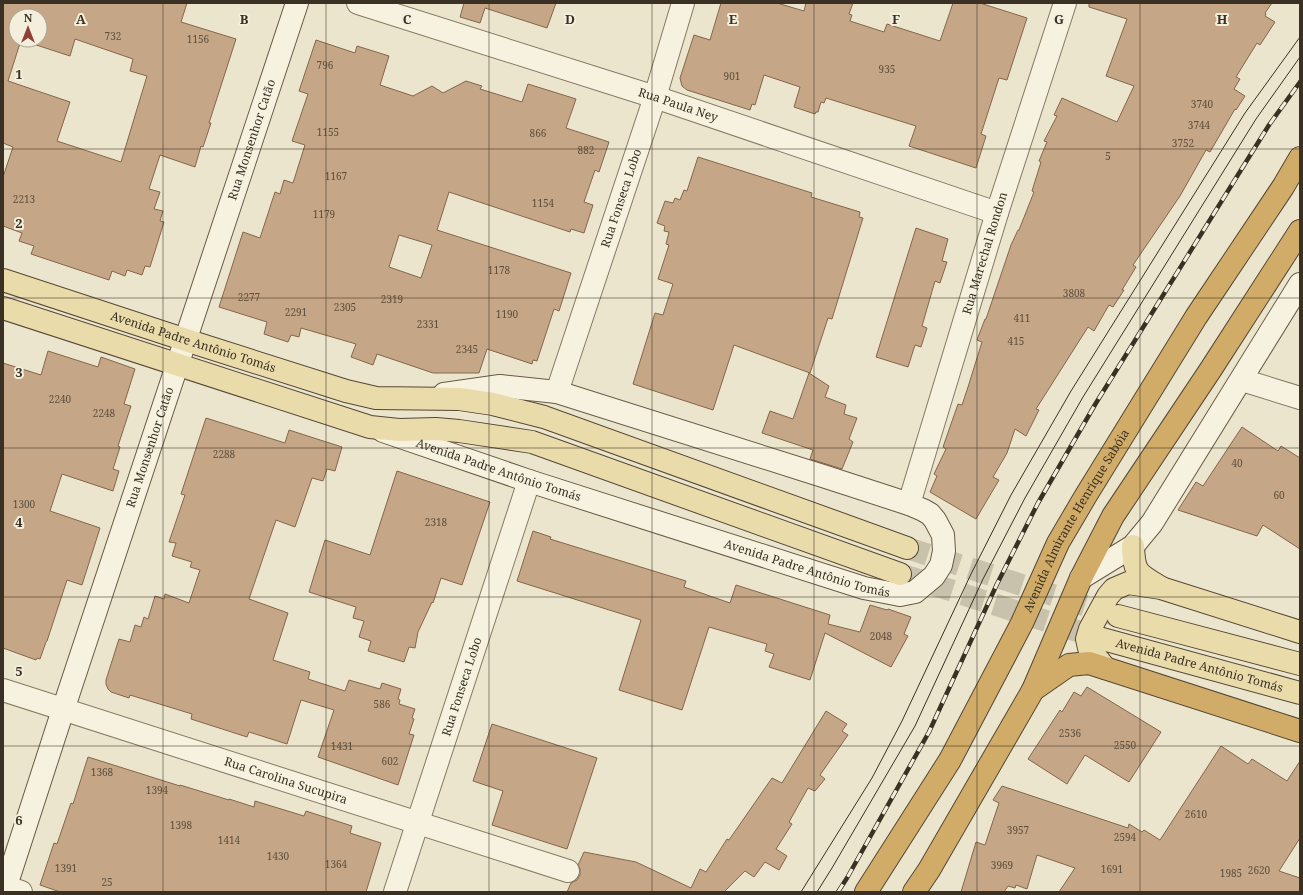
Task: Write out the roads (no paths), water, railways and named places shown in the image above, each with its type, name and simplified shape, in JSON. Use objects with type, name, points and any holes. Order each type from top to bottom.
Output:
[{"type":"highway","name":"Avenida Almirante Henrique Sabóia","points":[[866,892],[950,760],[1022,623],[1058,543],[1089,490],[1196,317],[1283,187],[1300,158]]},
{"type":"highway","points":[[914,892],[1034,690],[1081,578],[1113,516],[1212,369],[1300,231]]},
{"type":"highway","points":[[1034,690],[1069,665],[1089,662],[1300,731]]},
{"type":"main road","name":"Avenida Padre Antônio Tomás","points":[[3,280],[186,340],[376,398],[459,399],[493,404],[544,417],[907,548]]},
{"type":"main road","name":"Avenida Padre Antônio Tomás","points":[[3,308],[370,427],[400,430],[459,430],[532,442],[900,574]]},
{"type":"main road","points":[[1133,546],[1134,563],[1138,572],[1161,588]]},
{"type":"main road","points":[[1105,668],[1089,648],[1087,639],[1090,629],[1108,596],[1114,589],[1128,583],[1161,588],[1300,632]]},
{"type":"main road","points":[[1118,616],[1300,664]]},
{"type":"main road","name":"Avenida Padre Antônio Tomás","points":[[1099,638],[1300,693]]},
{"type":"street","name":"Rua Monsenhor Catão","points":[[10,890],[63,710],[298,3]]},
{"type":"street","name":"Rua Paula Ney","points":[[358,3],[655,97],[997,213]]},
{"type":"street","name":"Rua Fonseca Lobo","points":[[557,392],[655,97],[683,3]]},
{"type":"street","name":"Rua Marechal Rondon","points":[[909,504],[997,213],[1065,3]]},
{"type":"street","points":[[1081,578],[1133,546],[1152,523],[1242,380],[1300,284]]},
{"type":"street","points":[[1242,380],[1300,398]]},
{"type":"street","name":"Avenida Padre Antônio Tomás","points":[[370,427],[529,481],[864,588],[900,595],[915,592],[934,576],[941,565],[944,551],[943,535],[935,520],[924,510],[826,477],[557,392],[500,386],[408,399]]},
{"type":"street","name":"Rua Fonseca Lobo","points":[[395,892],[529,481]]},
{"type":"street","name":"Rua Carolina Sucupira","points":[[3,690],[568,871]]},
{"type":"tunnel","points":[[907,548],[1118,616]]},
{"type":"tunnel","points":[[900,574],[1099,638]]},
{"type":"tram line","points":[[801,892],[872,778],[902,721],[971,574],[1011,495],[1071,391],[1245,113],[1300,37]]},
{"type":"tram line","points":[[817,892],[915,726],[983,579],[1025,498],[1083,397],[1256,119],[1300,57]]},
{"type":"railway","points":[[838,892],[929,732],[997,584],[1038,503],[1096,403],[1269,125],[1300,82]]}]
